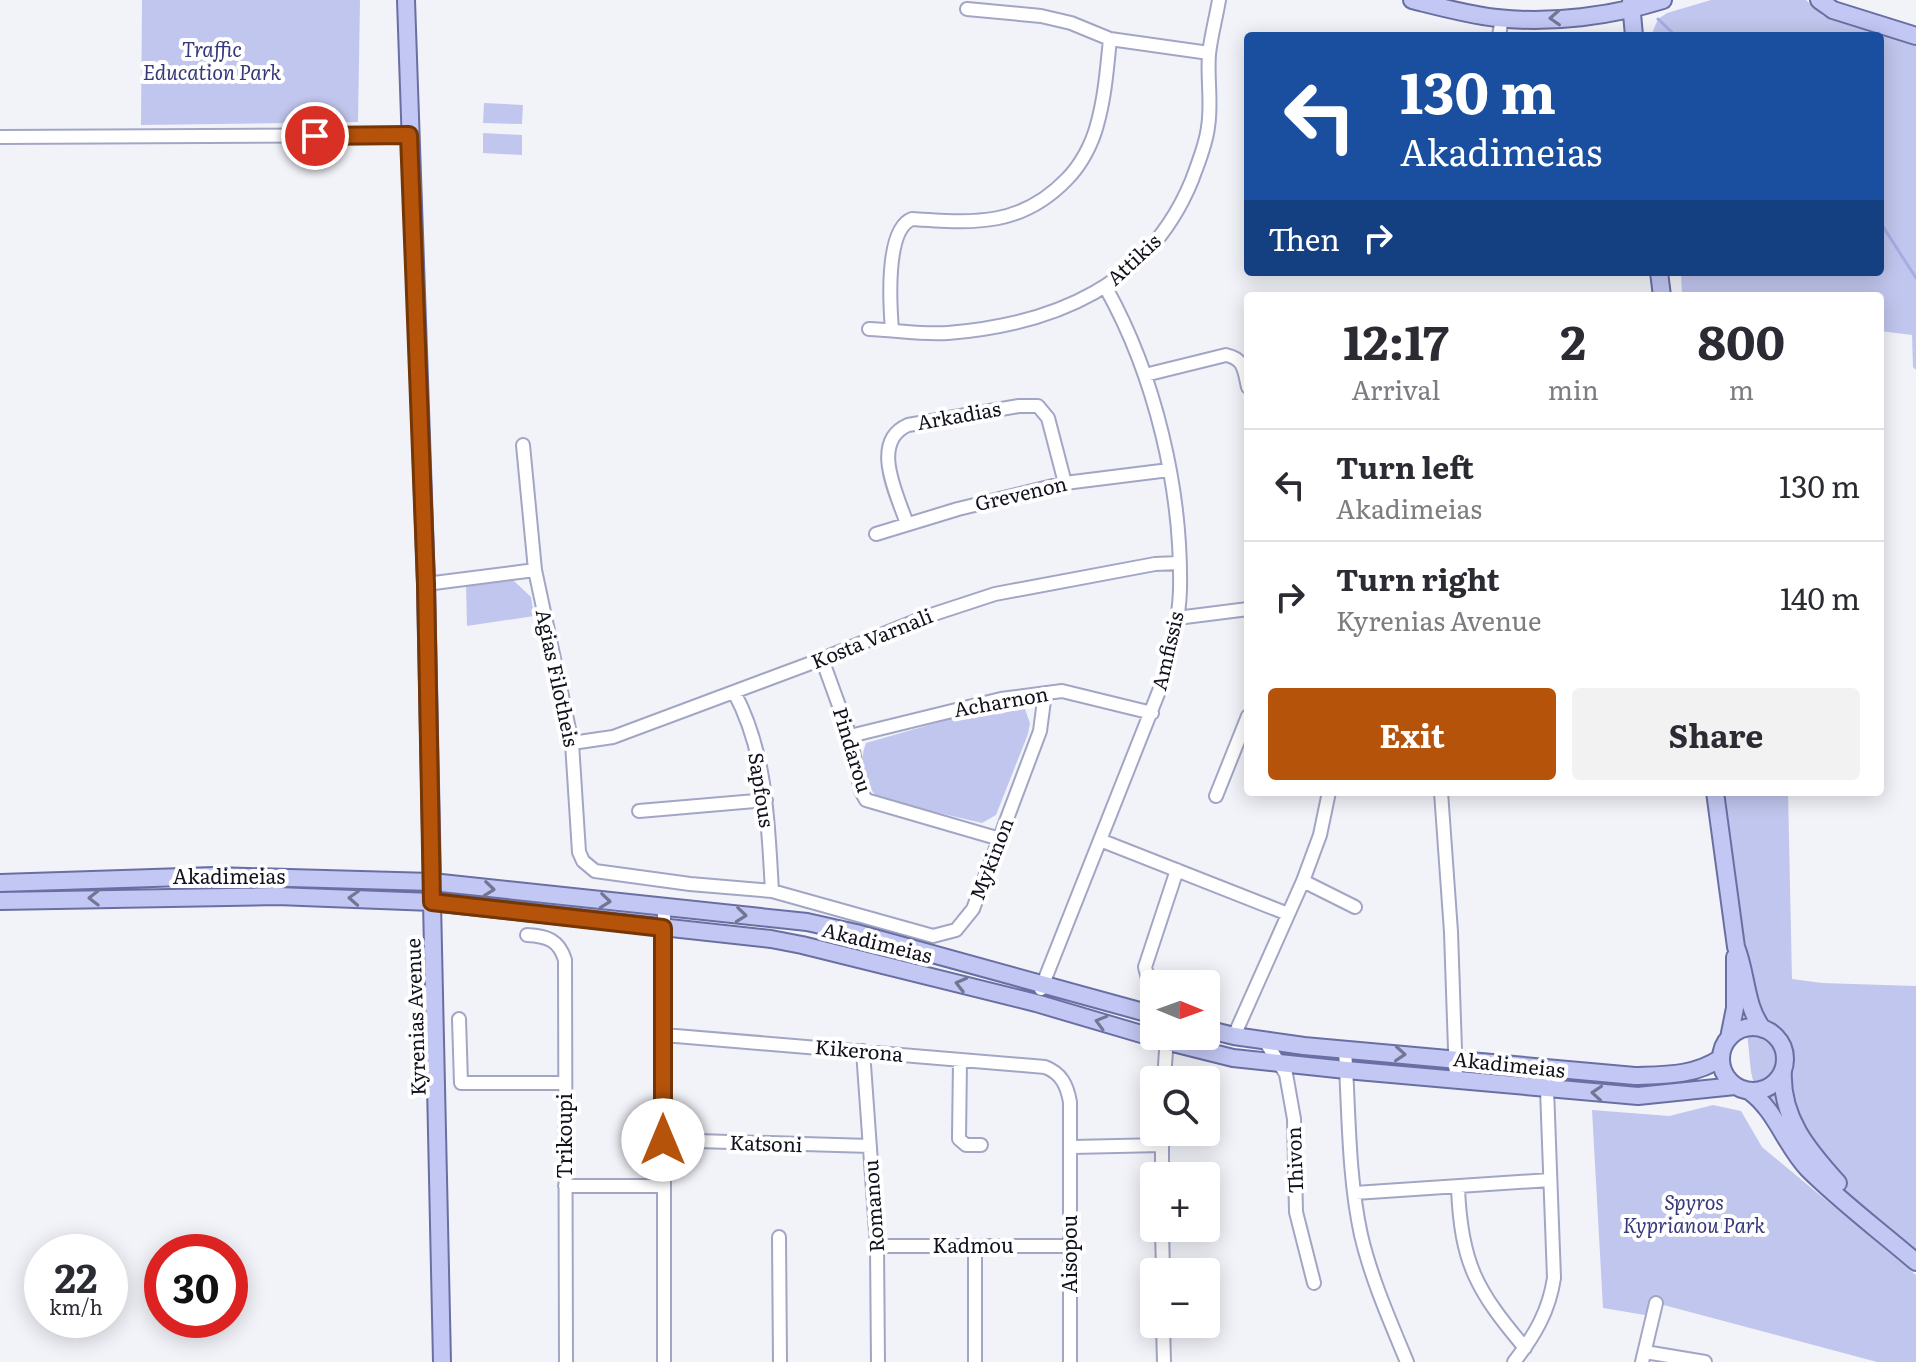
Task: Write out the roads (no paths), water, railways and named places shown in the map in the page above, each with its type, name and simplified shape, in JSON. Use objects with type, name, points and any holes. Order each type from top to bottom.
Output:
[{"type":"main road","name":"Kyrenias Avenue","points":[[406,0],[426,584],[432,882]]},
{"type":"main road","points":[[1412,0],[1502,18],[1558,18],[1663,0]]},
{"type":"main road","points":[[1819,0],[1842,13],[1916,36]]},
{"type":"main road","points":[[1632,5],[1634,32]]},
{"type":"main road","points":[[1716,796],[1736,947],[1735,1008],[1721,1058],[1724,1074],[1766,1105],[1806,1167],[1916,1262]]},
{"type":"main road","name":"Akadimeias","points":[[0,883],[214,876],[432,882],[807,922],[1140,1011]]},
{"type":"main road","name":"Akadimeias","points":[[0,901],[277,896],[432,902],[663,928],[802,945],[1140,1031]]},
{"type":"main road","name":"Kyrenias Avenue","points":[[432,902],[442,1362]]},
{"type":"main road","points":[[1736,947],[1753,1014],[1763,1029],[1782,1046],[1784,1101],[1799,1134],[1837,1183],[1916,1248]]},
{"type":"main road","points":[[1729,1038],[1742,1029],[1763,1029]]},
{"type":"main road","name":"Akadimeias","points":[[1220,1032],[1345,1050],[1647,1076],[1679,1075],[1706,1067],[1721,1058]]},
{"type":"main road","name":"Akadimeias","points":[[1206,1050],[1233,1058],[1282,1064],[1638,1096],[1742,1088]]},
{"type":"main road","points":[[1742,1088],[1767,1088],[1783,1070]]},
{"type":"street","name":"Attikis","points":[[869,329],[944,333],[992,328],[1053,312],[1106,288],[1162,235],[1180,208],[1198,164],[1208,128],[1209,53],[1219,0]]},
{"type":"street","points":[[967,9],[1041,16],[1071,23],[1110,39],[1209,53]]},
{"type":"street","points":[[1500,32],[1502,18]]},
{"type":"street","points":[[892,330],[889,294],[899,229],[905,221],[912,219],[971,222],[1003,218],[1028,209],[1050,196],[1071,174],[1097,129],[1110,39]]},
{"type":"street","points":[[0,137],[409,135]]},
{"type":"street","name":"Amfissis","points":[[1036,1003],[1152,713],[1172,648],[1180,591],[1169,470],[1155,404],[1126,324],[1106,288]]},
{"type":"street","points":[[1145,375],[1226,355],[1236,357],[1244,368]]},
{"type":"street","name":"Arkadias","points":[[907,524],[887,454],[895,434],[908,425],[1019,406],[1038,406],[1048,418],[1065,483]]},
{"type":"street","name":"Agias Filotheis","points":[[523,445],[535,570],[572,743],[579,852],[588,866],[607,873],[772,891]]},
{"type":"street","name":"Grevenon","points":[[876,534],[958,509],[1065,483],[1169,470]]},
{"type":"street","name":"Kosta Varnali","points":[[572,743],[613,737],[928,616],[995,594],[1155,564],[1179,563]]},
{"type":"street","points":[[426,584],[535,570]]},
{"type":"street","points":[[1177,618],[1244,610]]},
{"type":"street","name":"Pindarou","points":[[822,659],[850,736],[861,791],[866,800],[1000,839]]},
{"type":"street","name":"Acharnon","points":[[850,736],[958,709],[1062,691],[1152,713]]},
{"type":"street","name":"Sapfous","points":[[734,692],[752,735],[766,800],[772,891]]},
{"type":"street","name":"Mykinon","points":[[772,891],[933,936],[956,930],[973,909],[1000,839],[1040,731],[1045,693]]},
{"type":"street","points":[[1216,796],[1244,726]]},
{"type":"street","points":[[1234,1036],[1303,881],[1320,835],[1328,796]]},
{"type":"street","points":[[1441,796],[1451,932],[1456,1079]]},
{"type":"street","points":[[639,811],[766,800]]},
{"type":"street","points":[[1100,840],[1288,914]]},
{"type":"street","points":[[1146,970],[1177,870]]},
{"type":"street","points":[[1303,881],[1355,907]]},
{"type":"street","name":"Kyrenias Avenue","points":[[432,882],[432,902]]},
{"type":"street","points":[[664,907],[664,1362]]},
{"type":"street","name":"Trikoupi","points":[[527,935],[551,939],[562,949],[565,960],[566,1362]]},
{"type":"street","points":[[1055,954],[1060,990]]},
{"type":"street","points":[[459,1019],[461,1083],[565,1083]]},
{"type":"street","name":"Kikerona","points":[[664,1035],[1045,1067],[1054,1071]]},
{"type":"street","name":"Thivon","points":[[1265,1041],[1286,1074],[1294,1119],[1296,1212],[1314,1283]]},
{"type":"street","points":[[1345,1050],[1355,1193],[1361,1234],[1407,1362]]},
{"type":"street","name":"Romanou","points":[[863,1051],[877,1246],[878,1362]]},
{"type":"street","points":[[960,1061],[959,1139],[966,1145],[981,1145]]},
{"type":"street","name":"Aisopou","points":[[1054,1071],[1068,1089],[1072,1147],[1070,1362]]},
{"type":"street","points":[[1514,1362],[1542,1321],[1550,1302],[1554,1278],[1547,1089]]},
{"type":"street","name":"Katsoni","points":[[663,1140],[870,1146]]},
{"type":"street","points":[[1072,1147],[1140,1140]]},
{"type":"street","points":[[1355,1193],[1550,1180]]},
{"type":"street","points":[[565,1186],[663,1186]]},
{"type":"street","points":[[1458,1188],[1461,1226],[1474,1276],[1489,1304],[1525,1348]]},
{"type":"street","points":[[779,1237],[780,1362]]},
{"type":"street","name":"Kadmou","points":[[877,1246],[1069,1246]]},
{"type":"street","points":[[975,1246],[975,1362]]},
{"type":"street","points":[[1656,1303],[1644,1357],[1705,1362]]},
{"type":"street","points":[[1163,1338],[1164,1362]]},
{"type":"waterway","points":[[1658,19],[1672,32]]},
{"type":"waterway","points":[[1884,228],[1916,278]]},
{"type":"park label","name":"Traffic Education Park","points":[[212,62]]},
{"type":"park label","name":"Spyros Kyprianou Park","points":[[1694,1214]]}]
